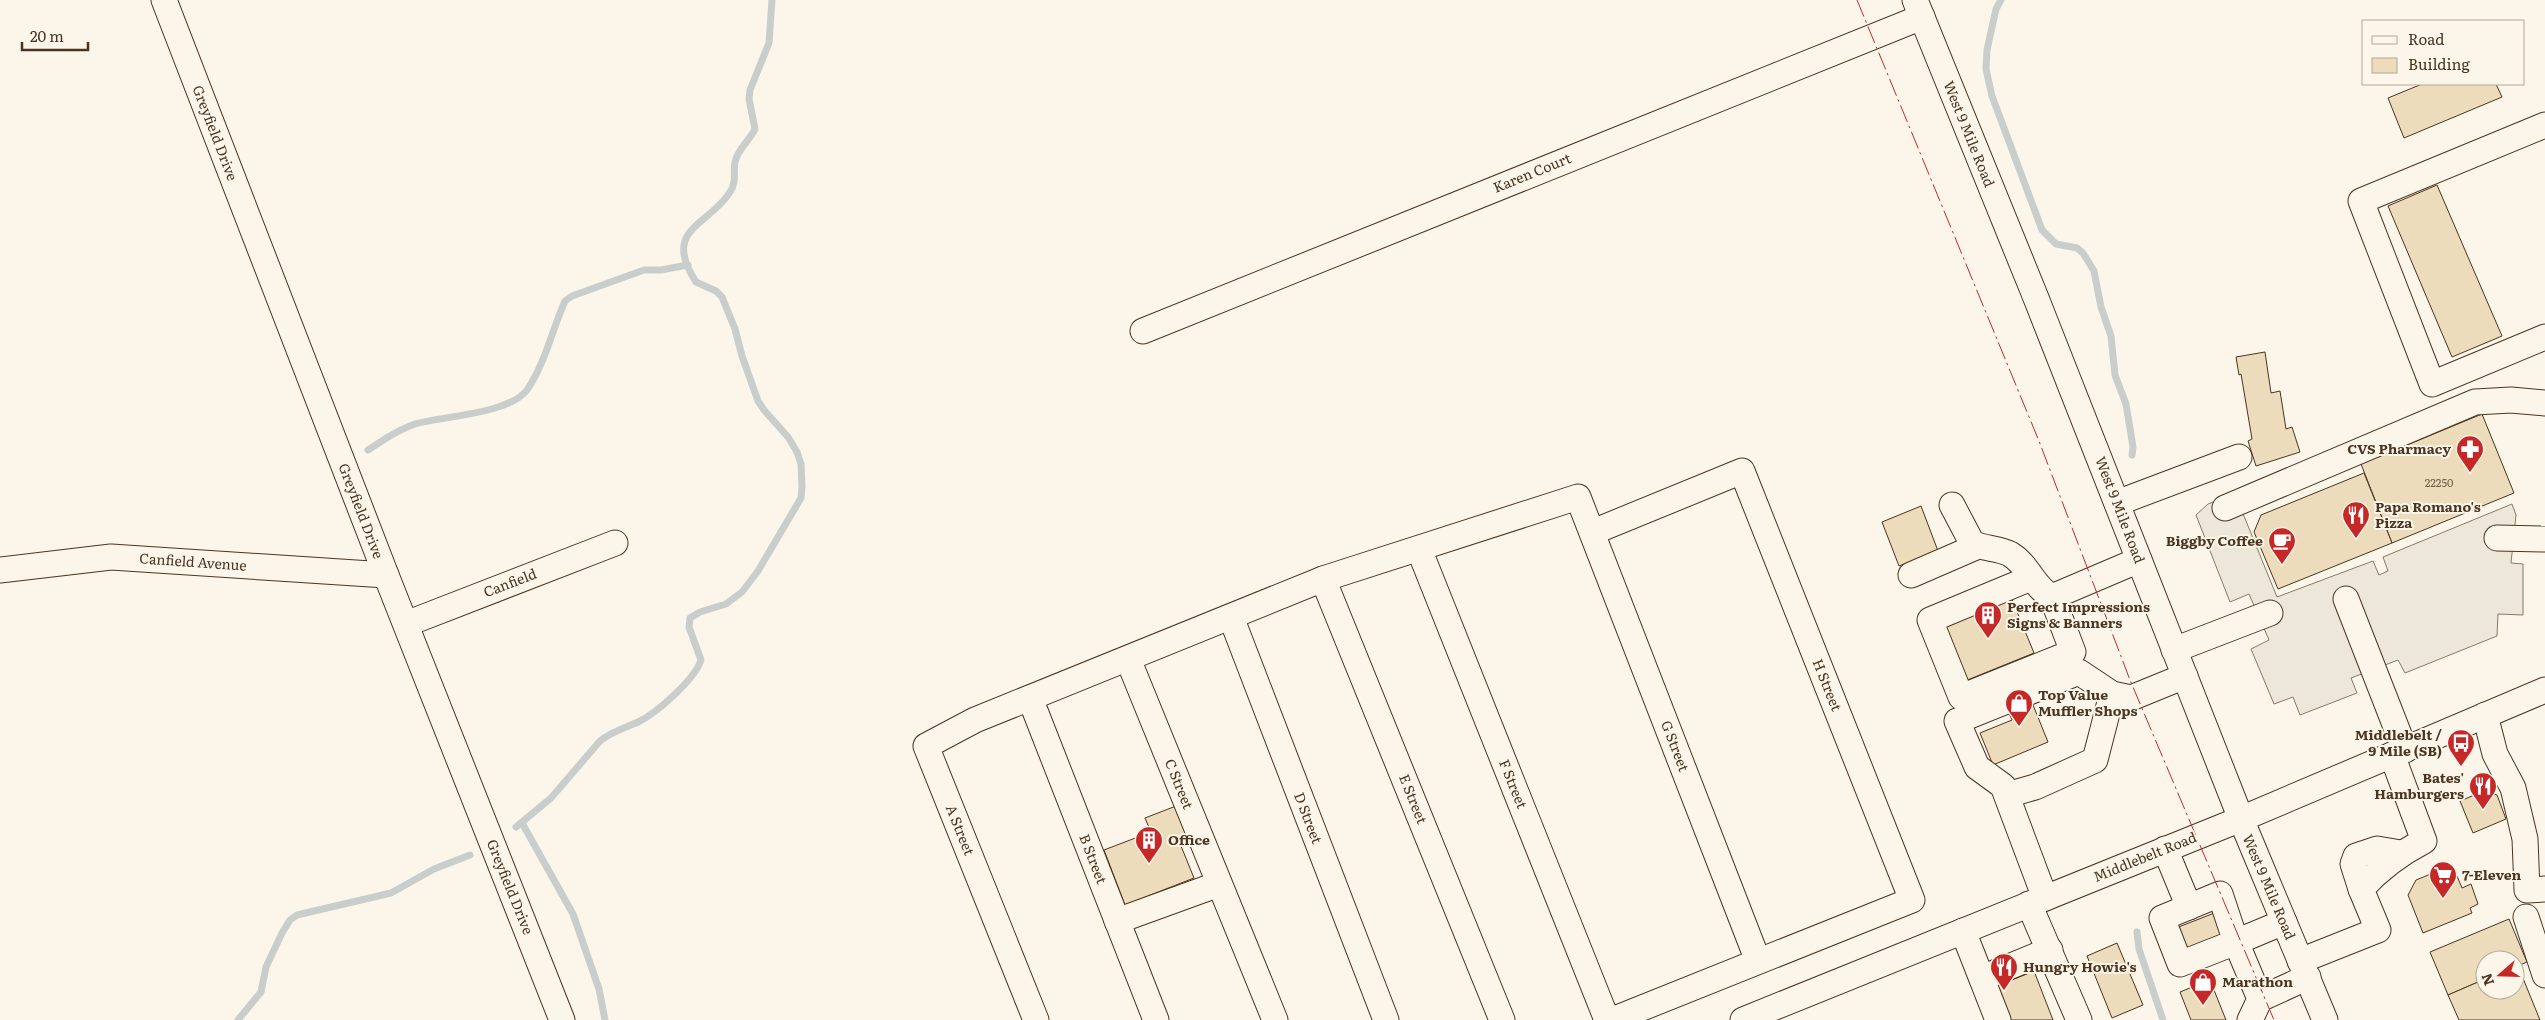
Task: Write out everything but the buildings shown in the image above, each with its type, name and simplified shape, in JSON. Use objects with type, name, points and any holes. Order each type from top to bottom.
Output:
[{"type":"street","name":"Greyfield Drive","points":[[164,0],[386,575],[562,1020]]},
{"type":"street","name":"Karen Court","points":[[1143,331],[1918,8]]},
{"type":"street","name":"West 9 Mile Road","points":[[1918,8],[2117,503],[2241,819],[2326,1020]]},
{"type":"street","points":[[2545,125],[2361,201],[2432,384],[2545,337]]},
{"type":"street","points":[[2225,508],[2475,402],[2512,400],[2545,403]]},
{"type":"street","points":[[2117,503],[2239,457]]},
{"type":"street","name":"H Street","points":[[1592,532],[1742,471],[1912,900],[1758,961]]},
{"type":"street","name":"G Street","points":[[1419,549],[1578,497],[1758,961]]},
{"type":"street","points":[[1952,504],[1968,538],[1978,546],[2010,554],[2024,566],[2042,592],[2052,597],[2073,652],[1961,696],[1930,620],[2031,578]]},
{"type":"street","points":[[2497,538],[2545,539]]},
{"type":"street","name":"Canfield","points":[[406,624],[615,542]]},
{"type":"street","points":[[1911,575],[1978,546]]},
{"type":"street","points":[[1030,698],[1323,579],[1419,549]]},
{"type":"street","name":"F Street","points":[[1419,549],[1607,1020]]},
{"type":"street","name":"Canfield Avenue","points":[[0,570],[111,557],[386,575]]},
{"type":"street","points":[[2052,597],[2139,560]]},
{"type":"street","name":"E Street","points":[[1323,579],[1502,1020]]},
{"type":"street","points":[[2284,922],[2236,942],[2180,964],[2162,918],[2220,894],[2236,942],[2255,1009],[2304,969],[2378,930],[2361,889],[2378,870],[2401,853],[2424,841],[2398,753],[2346,599]]},
{"type":"street","points":[[2174,650],[2270,613]]},
{"type":"street","name":"D Street","points":[[1230,617],[1386,1020]]},
{"type":"street","name":"C Street","points":[[1128,659],[1275,1020]]},
{"type":"street","points":[[2079,1020],[2050,950],[2007,795],[2003,786],[1977,767],[1957,721],[2079,672],[2112,694],[2131,698],[2185,676]]},
{"type":"street","name":"Middlebelt Road","points":[[1758,1017],[1963,931],[2241,819],[2545,690]]},
{"type":"street","points":[[2007,795],[2035,787],[2095,760],[2112,694]]},
{"type":"street","name":"B Street","points":[[1030,698],[1156,1020]]},
{"type":"street","name":"A Street","points":[[1030,698],[975,720],[926,746],[1036,1020]]},
{"type":"street","points":[[2485,715],[2495,754],[2513,788],[2525,839],[2527,890],[2545,889]]},
{"type":"street","points":[[2165,849],[2188,907]]},
{"type":"street","points":[[1117,921],[1219,884]]},
{"type":"street","points":[[2526,917],[2545,975]]},
{"type":"street","points":[[1963,931],[1998,1020]]},
{"type":"street","points":[[1982,978],[2050,950]]},
{"type":"street","points":[[1612,1020],[1758,961]]},
{"type":"shaded area","points":[[2235,494],[2277,597],[2373,561],[2379,575],[2388,571],[2383,557],[2512,504],[2516,515],[2511,563],[2523,564],[2523,615],[2498,614],[2497,636],[2405,673],[2398,660],[2351,678],[2357,693],[2300,715],[2293,697],[2274,704],[2251,649],[2269,640],[2249,594],[2230,602],[2196,515],[2208,504]]},
{"type":"waterway","points":[[516,827],[551,798],[600,741],[614,732],[646,718],[683,686],[701,660],[689,627],[690,618],[700,612],[726,604],[742,592],[758,571],[801,498],[801,464],[797,452],[788,437],[758,401],[742,356],[735,329],[722,297],[716,291],[696,282],[687,264],[684,250],[686,239],[692,230],[730,192],[733,184],[736,158],[755,129],[749,99],[750,90],[769,43],[772,0]]},
{"type":"waterway","points":[[2001,0],[1996,9],[1987,50],[1986,69],[1992,96],[2042,230],[2056,244],[2077,248],[2083,253],[2094,271],[2101,307],[2111,336],[2115,375],[2126,404],[2133,447],[2132,455]]},
{"type":"waterway","points":[[368,450],[397,432],[415,424],[491,409],[518,398],[527,390],[539,369],[560,312],[565,301],[572,296],[644,270],[661,270],[688,265]]},
{"type":"waterway","points":[[522,823],[573,914],[599,989],[605,1020]]},
{"type":"waterway","points":[[238,1020],[261,992],[266,967],[282,933],[290,920],[297,915],[391,893],[434,869],[470,855]]},
{"type":"waterway","points":[[2137,932],[2139,949],[2163,1020]]},
{"type":"power","points":[[1857,0],[2039,441],[2130,680],[2274,1020]]},
{"type":"place","name":"CVS Pharmacy","points":[[2470,473]]},
{"type":"place","name":"Papa Romano's Pizza","points":[[2356,539]]},
{"type":"place","name":"Biggby Coffee","points":[[2282,565]]},
{"type":"place","name":"Perfect Impressions Signs & Banners","points":[[1988,639]]},
{"type":"place","name":"Top Value Muffler Shops","points":[[2019,727]]},
{"type":"place","name":"Middlebelt / 9 Mile (SB)","points":[[2461,767]]},
{"type":"place","name":"Bates' Hamburgers","points":[[2483,810]]},
{"type":"place","name":"Office","points":[[1149,864]]},
{"type":"place","name":"7-Eleven","points":[[2443,899]]},
{"type":"place","name":"Hungry Howie's","points":[[2004,991]]},
{"type":"place","name":"Marathon","points":[[2203,1006]]}]
